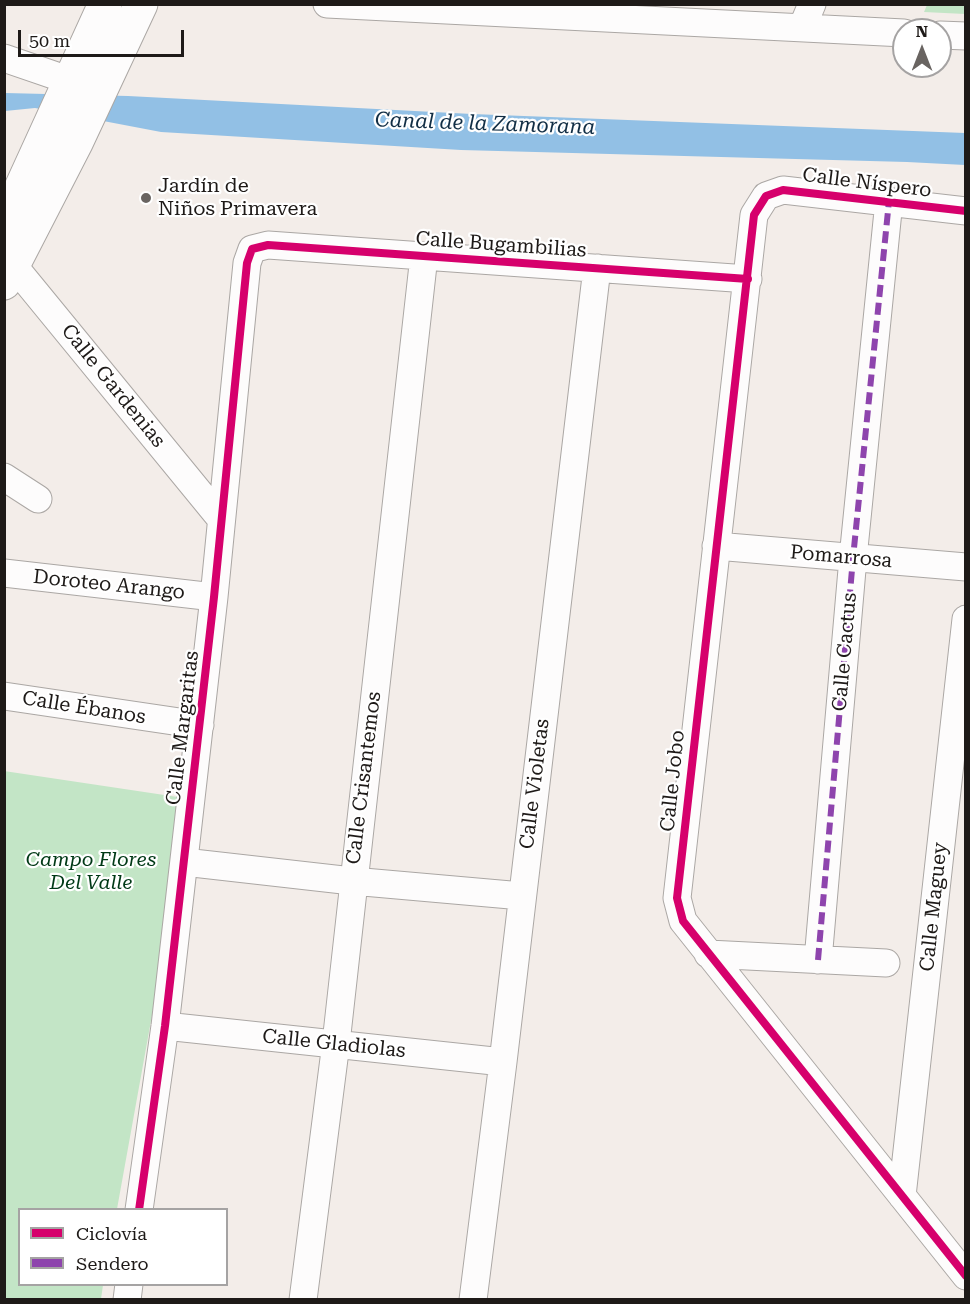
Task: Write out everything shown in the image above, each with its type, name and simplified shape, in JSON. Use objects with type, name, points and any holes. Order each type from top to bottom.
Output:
[{"type":"main road","points":[[8,268],[62,139],[105,4]]},
{"type":"main road","points":[[79,88],[141,4]]},
{"type":"main road","points":[[4,225],[62,139]]},
{"type":"street","points":[[327,4],[807,16],[892,31]]},
{"type":"street","points":[[4,58],[79,88]]},
{"type":"street","name":"Calle Níspero","points":[[766,196],[783,190],[966,211]]},
{"type":"street","name":"Calle Jobo","points":[[766,196],[754,215],[677,898],[682,921],[966,1276]]},
{"type":"street","name":"Calle Cactus","points":[[818,960],[889,201]]},
{"type":"street","name":"Calle Bugambilias","points":[[252,249],[268,245],[748,279]]},
{"type":"street","name":"Calle Margaritas","points":[[139,1208],[165,1026],[214,597],[247,263],[252,249]]},
{"type":"street","name":"Calle Crisantemos","points":[[303,1299],[336,1043],[352,881],[424,256]]},
{"type":"street","name":"Calle Gardenias","points":[[8,268],[221,519]]},
{"type":"street","name":"Calle Violetas","points":[[473,1299],[597,268]]},
{"type":"street","points":[[4,477],[38,499]]},
{"type":"street","name":"Pomarrosa","points":[[716,546],[966,567]]},
{"type":"street","name":"Doroteo Arango","points":[[4,573],[214,597]]},
{"type":"street","name":"Calle Maguey","points":[[902,1196],[966,619]]},
{"type":"street","name":"Calle Ébanos","points":[[4,696],[200,725]]},
{"type":"street","points":[[184,862],[352,881],[522,896]]},
{"type":"street","points":[[708,954],[886,963]]},
{"type":"street","name":"Calle Gladiolas","points":[[165,1026],[503,1062]]},
{"type":"green space","points":[[927,5],[965,5],[965,14],[924,12]]},
{"type":"green space","name":"Campo Flores Del Valle","points":[[4,771],[191,799],[117,1208],[18,1208],[18,1286],[103,1286],[101,1299],[5,1299]]},
{"type":"water","name":"Canal de la Zamorana","points":[[5,93],[128,96],[472,114],[965,133],[965,165],[461,150],[161,132],[35,108],[5,111]]},
{"type":"marked path","points":[[818,960],[853,558],[889,201]]},
{"type":"cycle path","points":[[966,211],[783,190],[766,196],[754,215],[677,898],[683,921],[966,1276]]},
{"type":"cycle path","points":[[139,1208],[165,1026],[214,597],[247,263],[252,249],[268,245],[748,279]]},
{"type":"place","name":"Jardín de Niños Primavera","points":[[146,198]]}]
